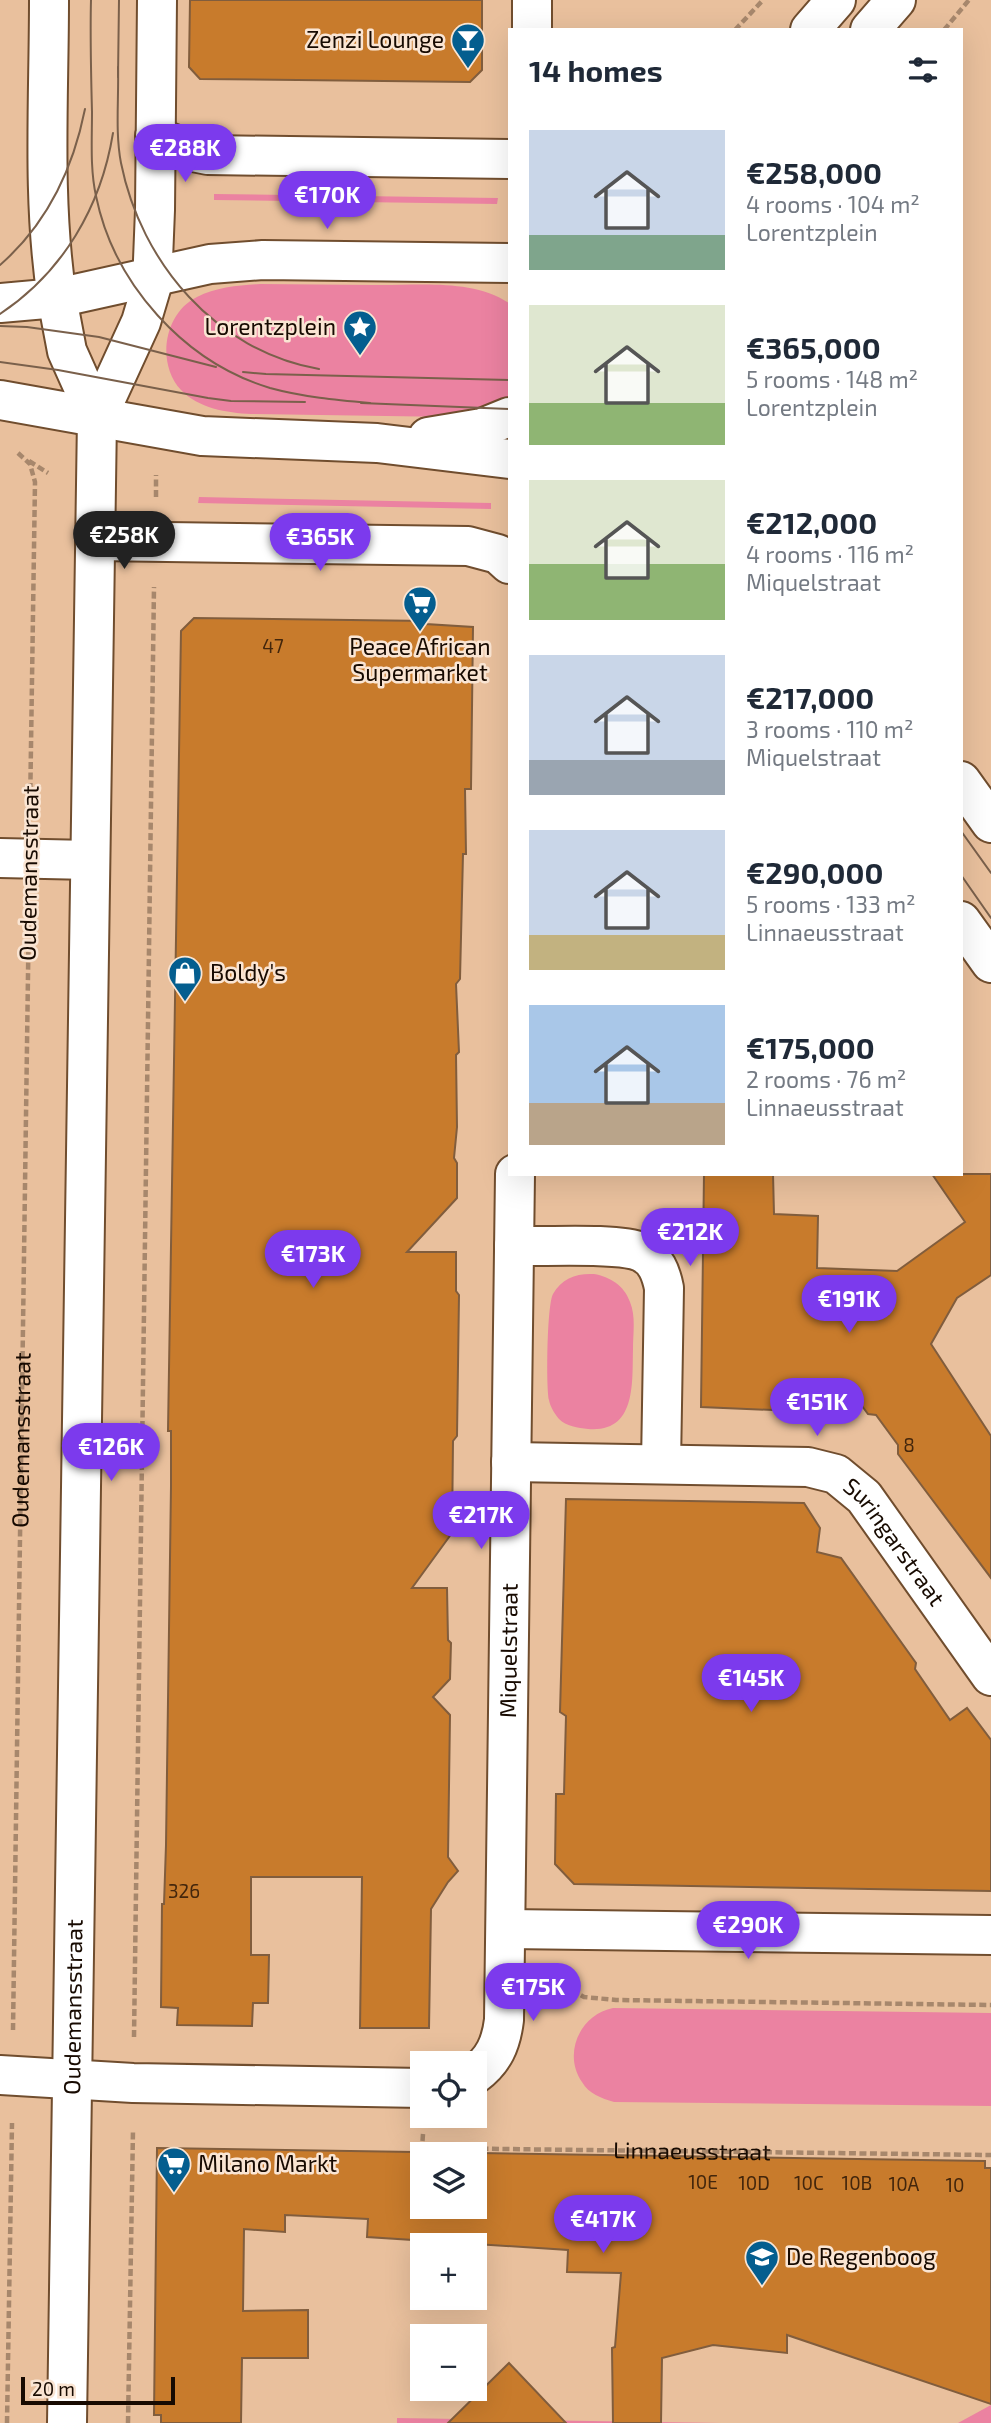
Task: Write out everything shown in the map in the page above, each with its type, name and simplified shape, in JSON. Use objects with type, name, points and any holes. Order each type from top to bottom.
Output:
[{"type":"street","points":[[49,0],[46,113],[50,246],[67,351],[97,418]]},
{"type":"street","points":[[157,0],[153,276],[150,299],[141,322],[97,418],[95,541],[468,546],[481,548],[506,561]]},
{"type":"street","points":[[532,0],[532,28]]},
{"type":"street","points":[[812,28],[836,0]]},
{"type":"street","points":[[872,28],[896,0]]},
{"type":"street","points":[[155,136],[193,152],[208,155],[508,159]]},
{"type":"street","points":[[0,303],[57,298],[210,264],[263,260],[508,262]]},
{"type":"street","points":[[0,400],[202,436],[377,443],[508,459]]},
{"type":"street","points":[[377,443],[468,431],[508,417]]},
{"type":"street","name":"Oudemansstraat","points":[[67,2423],[95,541]]},
{"type":"street","points":[[963,783],[991,823]]},
{"type":"street","points":[[15,859],[90,860]]},
{"type":"street","points":[[963,923],[991,963]]},
{"type":"street","name":"Miquelstraat","points":[[506,1929],[515,1176]]},
{"type":"street","points":[[514,1246],[618,1247],[641,1252],[654,1262],[661,1274],[664,1288],[661,1464]]},
{"type":"street","name":"Suringarstraat","points":[[511,1462],[808,1467],[844,1478],[864,1497],[991,1676]]},
{"type":"street","points":[[487,2063],[501,2039],[506,1929],[991,1935]]},
{"type":"street","points":[[6,2075],[133,2083],[410,2088]]},
{"type":"path","points":[[737,28],[763,0]]},
{"type":"path","points":[[946,28],[969,0]]},
{"type":"path","name":"Oudemansstraat","points":[[7,2423],[6,2075],[15,859],[35,493],[34,474],[26,460]]},
{"type":"path","points":[[128,2423],[155,542]]},
{"type":"path","points":[[505,1986],[564,1988],[584,1997],[616,2000],[991,2005]]},
{"type":"path","name":"Linnaeusstraat","points":[[423,2128],[422,2148],[991,2155]]},
{"type":"shaded area","points":[[214,194],[498,198],[497,204],[214,200]]},
{"type":"shaded area","points":[[260,284],[443,285],[494,295],[508,302],[508,401],[452,417],[251,414],[223,411],[204,405],[188,396],[173,379],[166,353],[167,339],[177,314],[186,304],[204,294],[228,287]]},
{"type":"shaded area","points":[[199,497],[491,503],[491,509],[198,503]]},
{"type":"shaded area","points":[[582,1274],[594,1274],[616,1283],[624,1291],[632,1307],[632,1376],[624,1414],[616,1423],[604,1428],[588,1429],[565,1423],[551,1407],[548,1392],[549,1313],[553,1294],[561,1284]]},
{"type":"shaded area","points":[[613,2008],[991,2013],[991,2106],[614,2102],[588,2090],[576,2071],[574,2059],[578,2036],[584,2026],[592,2018]]},
{"type":"shaded area","points":[[991,2405],[991,2423],[958,2423]]},
{"type":"shaded area","points":[[397,2418],[722,2423],[397,2423]]},
{"type":"building","points":[[190,0],[482,0],[482,70],[470,82],[200,79],[189,67]]},
{"type":"building","points":[[194,618],[427,621],[426,624],[473,627],[471,789],[465,789],[466,854],[463,854],[460,979],[456,984],[459,1052],[456,1055],[457,1127],[454,1158],[457,1163],[457,1198],[407,1252],[456,1252],[456,1291],[459,1295],[457,1436],[453,1441],[452,1533],[412,1588],[447,1588],[448,1640],[451,1643],[450,1679],[433,1697],[450,1715],[448,1857],[458,1871],[431,1909],[429,2028],[360,2028],[362,1877],[251,1877],[251,1955],[269,1955],[268,2003],[253,2003],[252,2026],[177,2025],[178,2008],[161,2007],[162,1904],[166,1845],[171,1486],[171,1431],[168,1431],[181,631]]},
{"type":"building","points":[[991,1174],[991,1275],[957,1298],[931,1344],[991,1436],[991,1578],[898,1454],[898,1445],[876,1415],[868,1414],[854,1395],[844,1413],[701,1407],[704,1176],[773,1176],[774,1214],[818,1216],[817,1268],[897,1271],[965,1222],[933,1176]]},
{"type":"building","points":[[566,1499],[804,1503],[820,1528],[817,1552],[841,1558],[916,1663],[915,1669],[950,1720],[967,1708],[991,1740],[991,1891],[574,1884],[555,1864],[556,1794],[564,1794],[566,1716],[560,1712]]},
{"type":"building","name":"De Regenboog","points":[[157,2148],[410,2152],[410,2219],[487,2219],[487,2153],[985,2161],[985,2168],[991,2168],[991,2404],[787,2335],[787,2353],[713,2345],[662,2358],[661,2423],[613,2423],[612,2348],[615,2347],[621,2273],[567,2272],[568,2250],[487,2245],[487,2233],[410,2233],[410,2240],[367,2237],[368,2219],[285,2215],[285,2232],[244,2229],[243,2311],[308,2310],[308,2358],[242,2358],[241,2423],[161,2423],[161,2415],[154,2415]]},
{"type":"building","points":[[509,2363],[566,2423],[448,2423],[470,2401],[487,2401],[487,2385]]},
{"type":"tram line","points":[[91,0],[94,186],[105,228],[136,289],[182,339],[239,376],[295,394],[370,403]]},
{"type":"tram line","points":[[118,77],[119,0]]},
{"type":"tram line","points":[[118,67],[121,163],[131,200],[146,235],[165,267],[189,297],[216,322],[247,343],[282,359],[319,369]]},
{"type":"tram line","points":[[0,265],[31,232],[56,194],[73,153],[85,109]]},
{"type":"tram line","points":[[0,314],[43,278],[76,235],[99,187],[113,133]]},
{"type":"tram line","points":[[0,326],[99,337],[216,367]]},
{"type":"tram line","points":[[0,362],[208,398],[305,402]]},
{"type":"tram line","points":[[243,372],[508,380]]},
{"type":"tram line","points":[[361,403],[508,409]]},
{"type":"tram line","points":[[963,834],[991,873]]},
{"type":"tram line","points":[[963,878],[991,918]]},
{"type":"place","name":"Zenzi Lounge","points":[[468,70]]},
{"type":"place","name":"Lorentzplein","points":[[360,357]]},
{"type":"place","name":"Peace African Supermarket","points":[[420,633]]},
{"type":"place","name":"Boldy's","points":[[185,1003]]},
{"type":"place","name":"Milano Markt","points":[[174,2194]]},
{"type":"place","name":"De Regenboog","points":[[762,2287]]}]
